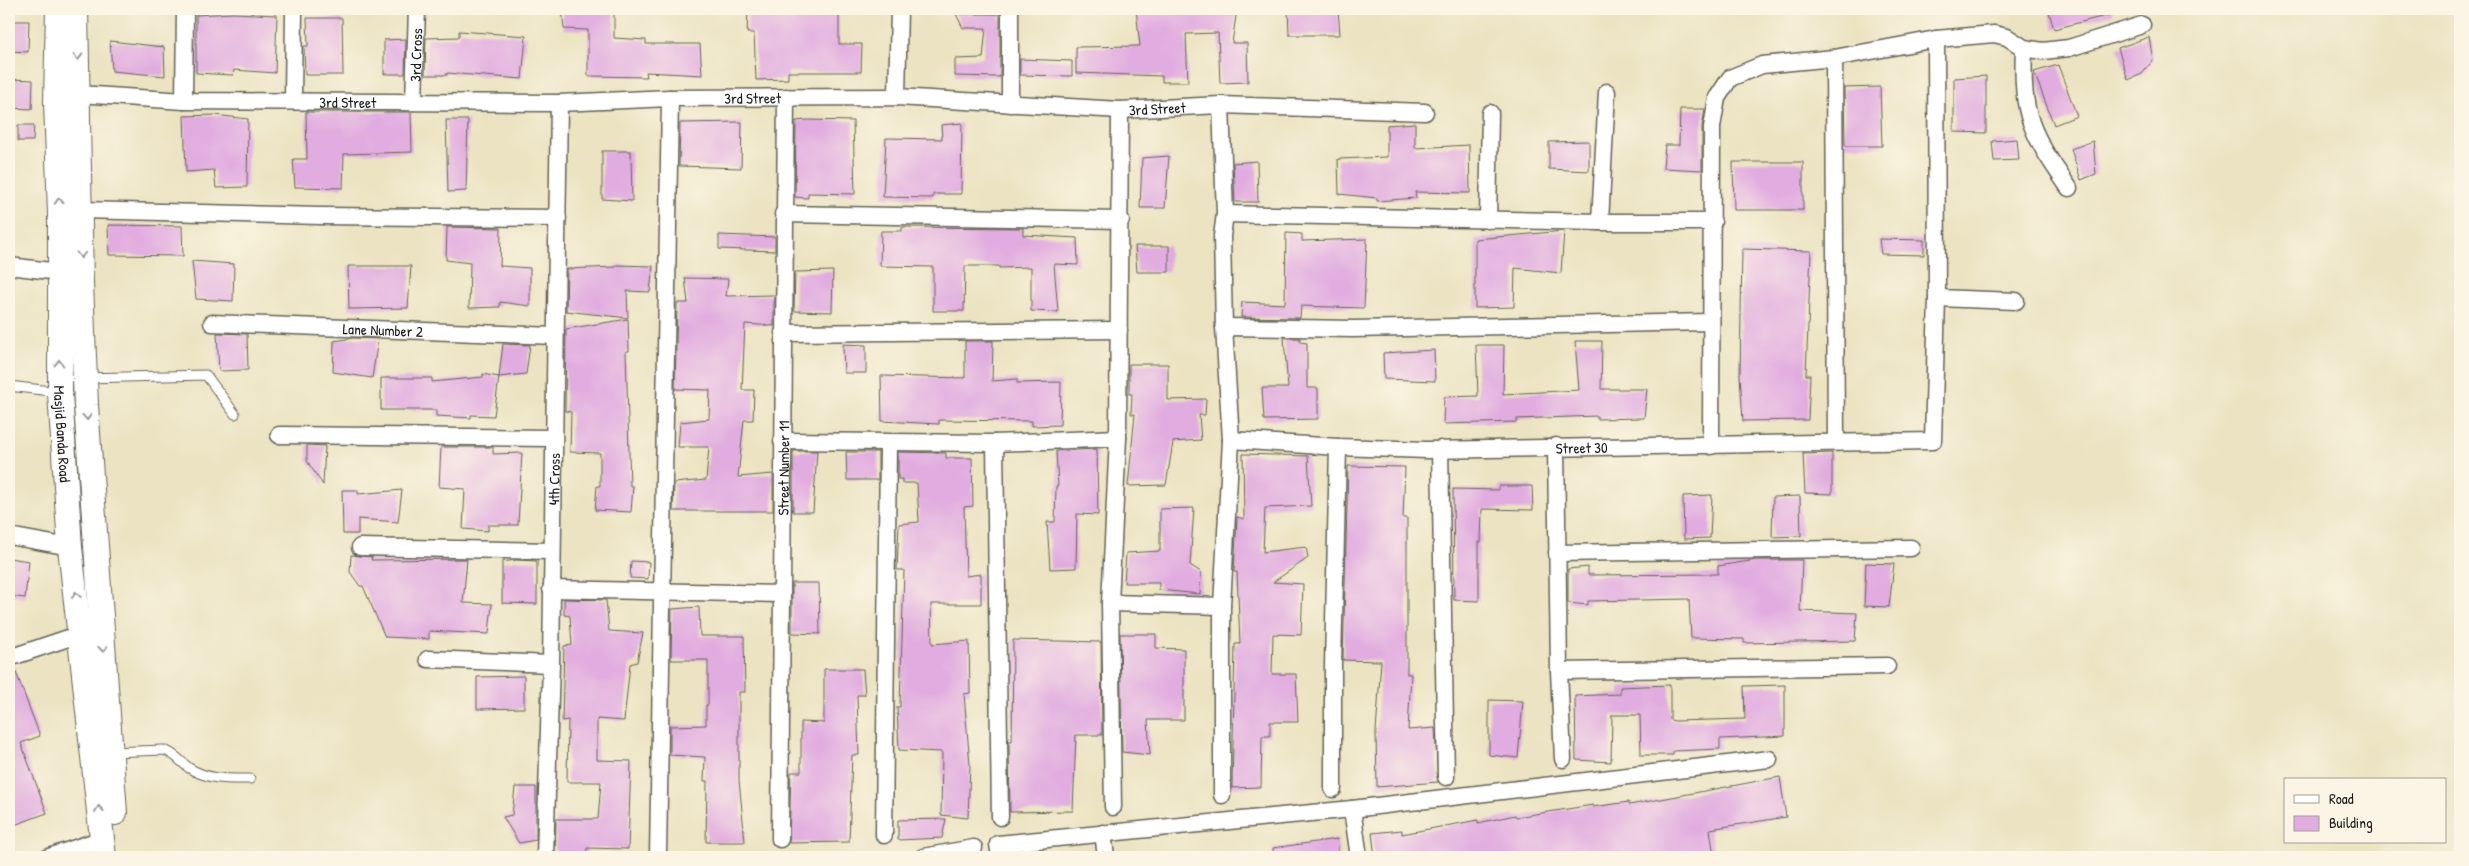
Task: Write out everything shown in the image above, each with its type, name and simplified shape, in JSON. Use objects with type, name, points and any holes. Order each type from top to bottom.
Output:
[{"type":"main road","name":"Masjid Banda Road","points":[[58,9],[56,102],[60,213],[60,392],[70,547],[103,848]]},
{"type":"main road","name":"Masjid Banda Road","points":[[76,9],[85,378],[110,752],[119,857]]},
{"type":"street","points":[[184,101],[185,9]]},
{"type":"street","points":[[293,100],[294,9]]},
{"type":"street","name":"3rd Cross","points":[[414,101],[417,9]]},
{"type":"street","points":[[897,97],[899,9]]},
{"type":"street","points":[[1010,9],[1010,104]]},
{"type":"street","points":[[1711,446],[1712,127],[1717,98],[1730,78],[1762,65],[1834,58],[1936,39],[1994,34],[2007,37],[2024,48],[2043,51],[2069,48],[2142,25]]},
{"type":"street","points":[[1936,39],[1936,298],[2016,301]]},
{"type":"street","points":[[2024,48],[2022,82],[2031,126],[2041,146],[2069,188]]},
{"type":"street","points":[[1834,58],[1836,442]]},
{"type":"street","points":[[1600,222],[1607,92]]},
{"type":"street","name":"3rd Street","points":[[79,94],[184,101],[293,100],[559,103],[670,98],[897,97],[1120,110],[1221,105],[1425,112]]},
{"type":"street","name":"Street Number 11","points":[[780,839],[783,214],[786,97]]},
{"type":"street","points":[[658,857],[670,98]]},
{"type":"street","name":"4th Cross","points":[[545,857],[559,103]]},
{"type":"street","points":[[1221,105],[1225,214],[1222,236],[1224,327],[1231,440],[1222,606],[1222,795]]},
{"type":"street","points":[[1112,807],[1110,602],[1118,438],[1120,110]]},
{"type":"street","points":[[1488,220],[1490,113]]},
{"type":"street","points":[[81,210],[558,218]]},
{"type":"street","points":[[783,214],[1120,220]]},
{"type":"street","points":[[1225,214],[1600,222],[1713,222]]},
{"type":"street","points":[[9,266],[59,272]]},
{"type":"street","name":"Street 30","points":[[1231,440],[1338,448],[1440,449],[1933,441],[1936,298]]},
{"type":"street","points":[[1224,327],[1353,329],[1711,322]]},
{"type":"street","name":"Lane Number 2","points":[[212,323],[555,336]]},
{"type":"street","points":[[783,333],[1119,330]]},
{"type":"street","points":[[279,435],[553,438]]},
{"type":"street","points":[[782,441],[995,443],[1118,438]]},
{"type":"street","points":[[884,835],[888,443]]},
{"type":"street","points":[[995,443],[1000,817]]},
{"type":"street","points":[[1556,446],[1559,672],[1563,759]]},
{"type":"street","points":[[1333,789],[1333,664],[1338,448]]},
{"type":"street","points":[[1440,449],[1446,777]]},
{"type":"street","points":[[9,536],[70,547]]},
{"type":"street","points":[[360,547],[552,551]]},
{"type":"street","points":[[1557,553],[1911,548]]},
{"type":"street","points":[[551,589],[782,594]]},
{"type":"street","points":[[1110,602],[1222,606]]},
{"type":"street","points":[[9,658],[80,634]]},
{"type":"street","points":[[428,659],[550,664]]},
{"type":"street","points":[[1559,672],[1887,666]]},
{"type":"street","points":[[1000,857],[998,844],[1352,809],[1769,760]]},
{"type":"street","points":[[1352,809],[1360,857]]},
{"type":"street","points":[[1103,833],[1106,857]]},
{"type":"street","points":[[50,857],[103,848]]},
{"type":"street","points":[[923,857],[974,848]]},
{"type":"lane","points":[[85,378],[206,375],[235,414]]},
{"type":"lane","points":[[9,386],[60,392]]},
{"type":"lane","points":[[110,752],[164,750],[172,752],[179,761],[194,771],[217,779],[250,779]]},
{"type":"building","points":[[562,9],[614,9],[614,38],[646,40],[646,44],[700,44],[702,75],[646,72],[647,77],[588,76],[588,30],[564,29]]},
{"type":"building","points":[[748,9],[839,9],[839,44],[862,44],[861,72],[788,72],[788,79],[756,80],[754,33],[747,33]]},
{"type":"building","points":[[1136,9],[1237,9],[1232,43],[1247,43],[1248,82],[1220,83],[1218,33],[1186,34],[1188,82],[1162,82],[1162,76],[1076,73],[1076,47],[1140,46]]},
{"type":"building","points":[[1288,9],[1338,9],[1340,35],[1289,35]]},
{"type":"building","points":[[2048,9],[2113,9],[2113,14],[2054,29]]},
{"type":"building","points":[[233,13],[277,15],[275,73],[234,70],[233,75],[196,73],[196,15]]},
{"type":"building","points":[[956,14],[1000,14],[1000,77],[955,76],[955,59],[983,58],[986,28],[963,28]]},
{"type":"building","points":[[307,18],[342,18],[343,75],[305,75],[304,46],[308,46]]},
{"type":"building","points":[[9,21],[29,21],[28,52],[9,51]]},
{"type":"building","points":[[459,31],[526,36],[522,79],[447,73],[447,75],[425,75],[426,38],[459,37]]},
{"type":"building","points":[[2149,37],[2153,60],[2142,74],[2128,80],[2118,48]]},
{"type":"building","points":[[406,39],[405,74],[384,74],[384,40]]},
{"type":"building","points":[[110,41],[164,47],[165,76],[112,71]]},
{"type":"building","points":[[1020,59],[1072,61],[1072,76],[1020,75]]},
{"type":"building","points":[[2058,65],[2077,116],[2054,125],[2034,72]]},
{"type":"building","points":[[1986,76],[1986,133],[1954,132],[1954,78]]},
{"type":"building","points":[[9,79],[33,80],[32,109],[9,108]]},
{"type":"building","points":[[1880,87],[1882,146],[1845,146],[1844,88]]},
{"type":"building","points":[[1680,109],[1705,109],[1702,127],[1702,170],[1663,168],[1665,145],[1679,145]]},
{"type":"building","points":[[306,112],[411,112],[412,152],[344,154],[343,188],[295,187],[293,159],[307,159]]},
{"type":"building","points":[[215,115],[248,119],[247,187],[216,188],[214,170],[186,172],[184,116]]},
{"type":"building","points":[[446,120],[468,120],[466,191],[448,192]]},
{"type":"building","points":[[796,121],[853,121],[855,194],[808,193],[808,198],[795,197]]},
{"type":"building","points":[[742,122],[741,168],[679,166],[680,123]]},
{"type":"building","points":[[962,123],[961,194],[933,194],[933,198],[883,197],[886,138],[942,139],[941,125]]},
{"type":"building","points":[[1415,123],[1415,148],[1469,145],[1470,193],[1415,192],[1416,198],[1377,201],[1377,198],[1339,194],[1338,159],[1387,157],[1387,125]]},
{"type":"building","points":[[18,125],[34,125],[33,141],[18,141]]},
{"type":"building","points":[[2017,139],[2019,160],[1994,161],[1992,141]]},
{"type":"building","points":[[1589,141],[1589,171],[1549,169],[1549,142]]},
{"type":"building","points":[[2093,141],[2096,174],[2081,180],[2071,149]]},
{"type":"building","points":[[602,151],[631,151],[632,201],[602,199]]},
{"type":"building","points":[[1169,156],[1165,208],[1140,208],[1142,158]]},
{"type":"building","points":[[1257,161],[1258,202],[1235,202],[1233,163]]},
{"type":"building","points":[[1733,162],[1803,162],[1803,210],[1734,210]]},
{"type":"building","points":[[108,225],[182,226],[183,256],[109,255]]},
{"type":"building","points":[[447,227],[501,228],[500,266],[530,268],[530,306],[500,302],[500,307],[469,308],[470,263],[446,260]]},
{"type":"building","points":[[902,227],[1023,228],[1023,235],[1077,238],[1078,265],[1054,264],[1058,312],[1031,311],[1031,267],[999,268],[999,266],[965,266],[964,311],[933,311],[933,267],[880,266],[881,231],[902,231]]},
{"type":"building","points":[[1564,231],[1561,273],[1515,268],[1514,307],[1475,308],[1475,239]]},
{"type":"building","points":[[1286,233],[1302,234],[1302,241],[1367,239],[1364,308],[1301,306],[1300,318],[1241,317],[1242,302],[1285,304]]},
{"type":"building","points":[[719,235],[775,237],[775,251],[719,249]]},
{"type":"building","points":[[1879,239],[1924,240],[1924,255],[1881,254]]},
{"type":"building","points":[[1135,246],[1169,246],[1169,272],[1137,272]]},
{"type":"building","points":[[1742,249],[1811,251],[1806,375],[1810,375],[1808,420],[1743,421],[1740,375]]},
{"type":"building","points":[[192,261],[234,264],[233,301],[196,299]]},
{"type":"building","points":[[616,265],[653,266],[650,292],[627,291],[628,318],[566,311],[567,269],[616,267]]},
{"type":"building","points":[[348,266],[411,266],[408,308],[349,309]]},
{"type":"building","points":[[833,271],[832,312],[794,311],[795,272]]},
{"type":"building","points":[[685,278],[728,279],[726,296],[774,295],[774,326],[745,324],[742,390],[754,390],[753,420],[744,420],[738,477],[773,474],[773,511],[673,511],[674,483],[706,480],[709,447],[678,447],[680,422],[709,419],[710,390],[675,389],[677,303],[688,303]]},
{"type":"building","points":[[628,319],[629,351],[626,351],[630,486],[633,486],[631,512],[595,510],[597,486],[600,486],[600,453],[570,452],[571,412],[565,411],[566,329]]},
{"type":"building","points":[[217,333],[247,334],[248,370],[219,371]]},
{"type":"building","points":[[353,338],[378,339],[372,378],[333,372],[334,341]]},
{"type":"building","points":[[1284,338],[1300,338],[1300,342],[1307,343],[1307,388],[1318,388],[1318,419],[1264,420],[1262,388],[1288,388]]},
{"type":"building","points":[[965,341],[993,341],[992,381],[1017,379],[1017,383],[1061,382],[1060,425],[1032,426],[1032,421],[939,420],[939,424],[882,421],[881,376],[965,378]]},
{"type":"building","points":[[1575,341],[1602,341],[1601,389],[1647,389],[1644,418],[1597,419],[1597,416],[1517,419],[1517,422],[1443,424],[1444,397],[1478,396],[1476,345],[1504,345],[1503,394],[1579,390]]},
{"type":"building","points":[[503,344],[530,345],[526,374],[499,377]]},
{"type":"building","points":[[843,344],[866,345],[866,373],[844,373]]},
{"type":"building","points":[[1434,350],[1435,381],[1384,379],[1383,353]]},
{"type":"building","points":[[1129,364],[1168,364],[1168,400],[1206,399],[1205,415],[1199,415],[1201,440],[1173,442],[1166,485],[1128,486],[1135,414],[1131,414],[1132,394],[1129,394]]},
{"type":"building","points":[[483,374],[499,377],[494,416],[471,415],[471,418],[436,416],[436,410],[381,410],[381,378],[432,378],[432,382],[483,377]]},
{"type":"building","points":[[307,445],[325,446],[323,485],[307,461]]},
{"type":"building","points":[[441,447],[493,447],[493,454],[522,453],[518,525],[488,525],[488,531],[463,529],[465,489],[439,487]]},
{"type":"building","points":[[1097,449],[1098,515],[1077,514],[1076,568],[1050,569],[1047,522],[1055,522],[1056,486],[1058,486],[1056,451]]},
{"type":"building","points":[[793,451],[817,451],[813,512],[793,512]]},
{"type":"building","points":[[846,452],[878,452],[878,480],[847,480]]},
{"type":"building","points":[[898,452],[946,453],[946,458],[972,458],[973,506],[964,507],[966,576],[981,574],[981,604],[931,604],[932,644],[969,641],[970,693],[964,694],[970,765],[968,818],[941,815],[942,752],[899,750],[897,707],[900,707],[904,570],[897,570],[899,524],[919,522],[917,483],[902,483],[902,479],[898,479]]},
{"type":"building","points":[[1832,453],[1832,494],[1805,493],[1803,454]]},
{"type":"building","points":[[1243,454],[1308,456],[1311,506],[1265,508],[1263,552],[1306,547],[1308,558],[1273,582],[1303,584],[1301,635],[1273,634],[1272,674],[1296,674],[1298,722],[1270,722],[1270,736],[1262,736],[1261,787],[1232,788],[1235,644],[1240,644],[1237,572],[1234,572],[1237,517],[1244,519]]},
{"type":"building","points":[[1348,466],[1405,467],[1403,518],[1407,518],[1407,674],[1411,674],[1408,730],[1435,728],[1438,782],[1377,787],[1376,732],[1381,661],[1343,660]]},
{"type":"building","points":[[1499,486],[1532,486],[1533,510],[1482,509],[1481,542],[1479,542],[1479,601],[1454,600],[1453,489],[1499,490]]},
{"type":"building","points":[[342,490],[358,490],[358,494],[402,490],[398,522],[358,519],[358,534],[343,534]]},
{"type":"building","points":[[1712,495],[1710,538],[1684,539],[1683,496]]},
{"type":"building","points":[[1800,496],[1801,536],[1772,537],[1773,497]]},
{"type":"building","points":[[1194,508],[1190,565],[1201,572],[1200,594],[1159,590],[1159,583],[1124,583],[1126,553],[1160,551],[1160,509]]},
{"type":"building","points":[[351,555],[372,557],[371,560],[467,559],[463,603],[492,604],[489,634],[429,631],[429,639],[385,637],[363,586],[360,586],[350,572]]},
{"type":"building","points":[[9,558],[29,561],[25,598],[9,596]]},
{"type":"building","points":[[516,560],[537,561],[537,604],[502,603],[502,562]]},
{"type":"building","points":[[1756,560],[1802,560],[1800,611],[1857,613],[1855,641],[1744,643],[1744,639],[1691,638],[1689,599],[1588,601],[1588,605],[1568,603],[1568,569],[1588,567],[1588,575],[1718,574],[1718,566]]},
{"type":"building","points":[[631,561],[649,562],[648,579],[630,578]]},
{"type":"building","points":[[1866,563],[1894,564],[1889,607],[1864,606]]},
{"type":"building","points":[[792,583],[819,583],[820,634],[792,633]]},
{"type":"building","points":[[564,599],[606,600],[609,631],[643,633],[637,662],[630,664],[624,721],[597,719],[597,760],[631,761],[628,849],[587,848],[587,857],[555,857],[556,819],[598,819],[601,782],[567,782],[568,720],[562,721],[564,646],[572,645],[570,616],[564,615]]},
{"type":"building","points":[[699,607],[700,636],[744,636],[745,692],[739,692],[739,780],[745,842],[706,842],[707,781],[704,781],[705,757],[670,755],[670,726],[706,725],[708,660],[671,660],[672,609]]},
{"type":"building","points":[[1120,634],[1156,634],[1156,648],[1184,649],[1184,720],[1148,720],[1150,755],[1122,752]]},
{"type":"building","points":[[1013,640],[1101,642],[1102,735],[1076,735],[1073,811],[1010,812],[1009,741],[1012,741]]},
{"type":"building","points":[[14,667],[40,736],[21,743],[47,813],[9,827],[9,668]]},
{"type":"building","points":[[824,669],[863,669],[865,695],[857,695],[859,755],[852,755],[849,842],[789,843],[791,772],[801,772],[801,722],[824,723]]},
{"type":"building","points":[[524,676],[524,708],[477,709],[477,677]]},
{"type":"building","points":[[1670,685],[1670,720],[1675,721],[1745,719],[1744,686],[1785,685],[1785,736],[1720,739],[1720,749],[1673,751],[1673,755],[1641,755],[1640,715],[1612,715],[1611,762],[1576,760],[1575,696],[1620,694],[1620,687]]},
{"type":"building","points":[[1489,700],[1523,701],[1518,758],[1489,755]]},
{"type":"building","points":[[1780,777],[1786,817],[1710,829],[1714,857],[1375,857],[1372,833],[1402,830],[1402,834],[1478,820],[1478,823],[1515,815],[1516,817],[1593,805],[1593,807],[1629,802],[1629,805]]},
{"type":"building","points":[[515,787],[536,787],[536,840],[519,843],[503,817],[512,815]]},
{"type":"building","points":[[946,819],[942,838],[898,840],[898,820]]},
{"type":"building","points":[[1337,839],[1339,857],[1273,857],[1273,848]]}]
